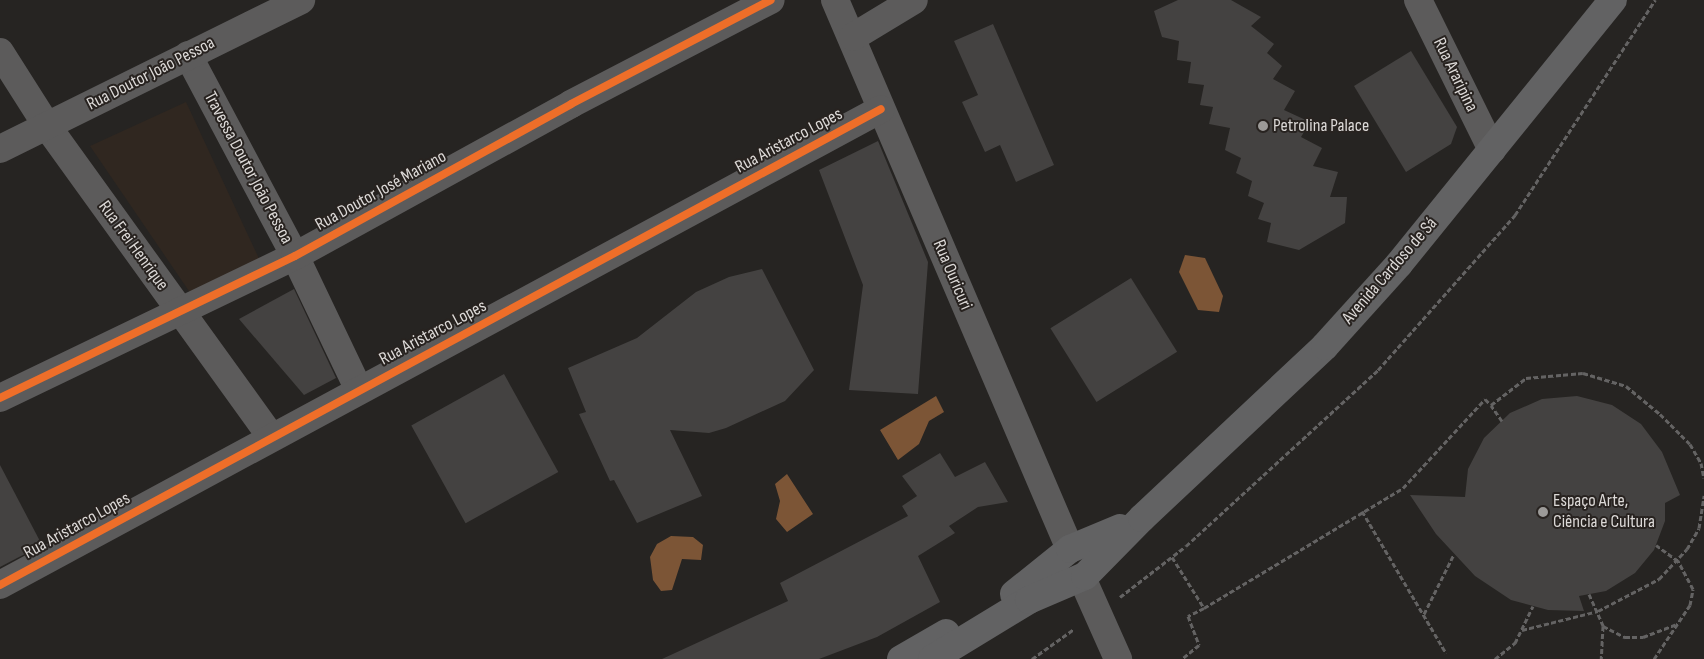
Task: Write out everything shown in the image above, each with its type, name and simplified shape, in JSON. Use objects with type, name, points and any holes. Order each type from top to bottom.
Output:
[{"type":"highway","name":"Avenida Cardoso de Sá","points":[[932,659],[1029,600],[1077,562],[1142,518],[1324,346],[1399,264],[1613,0]]},
{"type":"highway","name":"Avenida Cardoso de Sá","points":[[901,659],[1021,589],[1077,562]]},
{"type":"street","name":"Rua Doutor João Pessoa","points":[[0,149],[301,0]]},
{"type":"street","name":"Rua Doutor José Mariano","points":[[0,398],[181,314],[294,256],[571,104],[771,0]]},
{"type":"street","name":"Rua Ouricuri","points":[[835,0],[853,37],[881,109],[1077,562],[1097,615],[1118,659]]},
{"type":"street","points":[[853,37],[914,0]]},
{"type":"street","name":"Rua Araripina","points":[[1418,0],[1492,150]]},
{"type":"street","name":"Rua Frei Henrique","points":[[0,52],[47,126],[271,437]]},
{"type":"street","name":"Travessa Doutor João Pessoa","points":[[188,55],[294,256],[358,390]]},
{"type":"street","name":"Rua Aristarco Lopes","points":[[0,585],[881,109]]},
{"type":"path","points":[[1032,659],[1097,615],[1172,557],[1378,370],[1515,215],[1655,0]]},
{"type":"path","points":[[1491,406],[1526,378],[1552,373],[1583,373],[1626,386],[1690,444],[1702,463],[1704,478]]},
{"type":"path","points":[[1182,659],[1199,645],[1188,616],[1402,488],[1485,400],[1502,421]]},
{"type":"path","points":[[1522,630],[1598,611],[1638,593],[1678,561],[1698,528],[1704,495]]},
{"type":"path","points":[[1362,512],[1446,653]]},
{"type":"path","points":[[1654,659],[1690,605],[1693,590],[1678,561],[1656,545]]},
{"type":"path","points":[[1423,614],[1454,554]]},
{"type":"path","points":[[1172,557],[1204,608]]},
{"type":"path","points":[[1589,594],[1604,626],[1601,659]]},
{"type":"path","points":[[1495,659],[1515,643],[1533,606]]},
{"type":"path","points":[[1604,626],[1625,637],[1643,637],[1679,622]]},
{"type":"shaded area","points":[[186,102],[262,265],[193,297],[90,146]]},
{"type":"shaded area","points":[[1185,255],[1205,258],[1223,296],[1219,312],[1198,310],[1179,272]]},
{"type":"shaded area","points":[[936,396],[944,412],[929,421],[919,444],[898,460],[880,430]]},
{"type":"shaded area","points":[[787,474],[813,514],[787,532],[776,519],[780,501],[775,484]]},
{"type":"shaded area","points":[[671,536],[693,537],[703,545],[701,560],[682,559],[672,590],[661,591],[653,580],[650,557],[657,544]]},
{"type":"building","name":"Petrolina Palace","points":[[1178,0],[1231,0],[1261,17],[1251,26],[1274,44],[1267,53],[1282,66],[1273,79],[1295,91],[1284,110],[1310,122],[1301,137],[1322,148],[1313,166],[1338,172],[1330,197],[1347,197],[1345,223],[1299,250],[1267,242],[1271,223],[1258,219],[1264,203],[1248,196],[1252,181],[1236,173],[1241,158],[1225,150],[1230,128],[1209,124],[1213,107],[1200,105],[1204,85],[1188,83],[1191,62],[1177,60],[1179,41],[1162,37],[1154,11]]},
{"type":"building","points":[[993,24],[1054,165],[1016,182],[1000,145],[985,152],[962,102],[978,95],[954,41]]},
{"type":"building","points":[[1411,51],[1457,127],[1451,144],[1406,172],[1354,86]]},
{"type":"building","points":[[878,141],[928,262],[918,394],[849,390],[863,285],[819,170]]},
{"type":"building","points":[[762,269],[814,370],[785,401],[726,428],[709,433],[670,430],[702,496],[637,523],[614,480],[610,481],[579,414],[586,412],[568,368],[637,338],[696,292],[729,277]]},
{"type":"building","points":[[1131,278],[1177,352],[1097,402],[1050,328]]},
{"type":"building","points":[[294,289],[336,378],[304,395],[239,319]]},
{"type":"building","points":[[504,374],[558,472],[466,523],[411,425]]},
{"type":"building","name":"Espaço Arte, Ciência e Cultura","points":[[1577,396],[1612,405],[1641,424],[1662,452],[1680,495],[1665,503],[1665,521],[1654,550],[1635,573],[1606,591],[1579,596],[1584,611],[1548,610],[1511,600],[1475,576],[1436,534],[1410,495],[1465,497],[1468,469],[1484,438],[1510,413],[1542,399]]},
{"type":"building","points":[[940,453],[955,477],[985,462],[1008,502],[978,507],[949,526],[955,533],[918,556],[940,602],[877,637],[819,659],[662,659],[788,601],[780,583],[908,516],[902,506],[917,496],[902,476]]},
{"type":"building","points":[[0,465],[42,545],[0,567]]},
{"type":"cycle path","points":[[0,398],[295,256],[571,104],[771,0]]},
{"type":"cycle path","points":[[0,585],[881,109]]},
{"type":"place","name":"Petrolina Palace","points":[[1263,126]]},
{"type":"place","name":"Espaço Arte, Ciência e Cultura","points":[[1543,512]]}]
